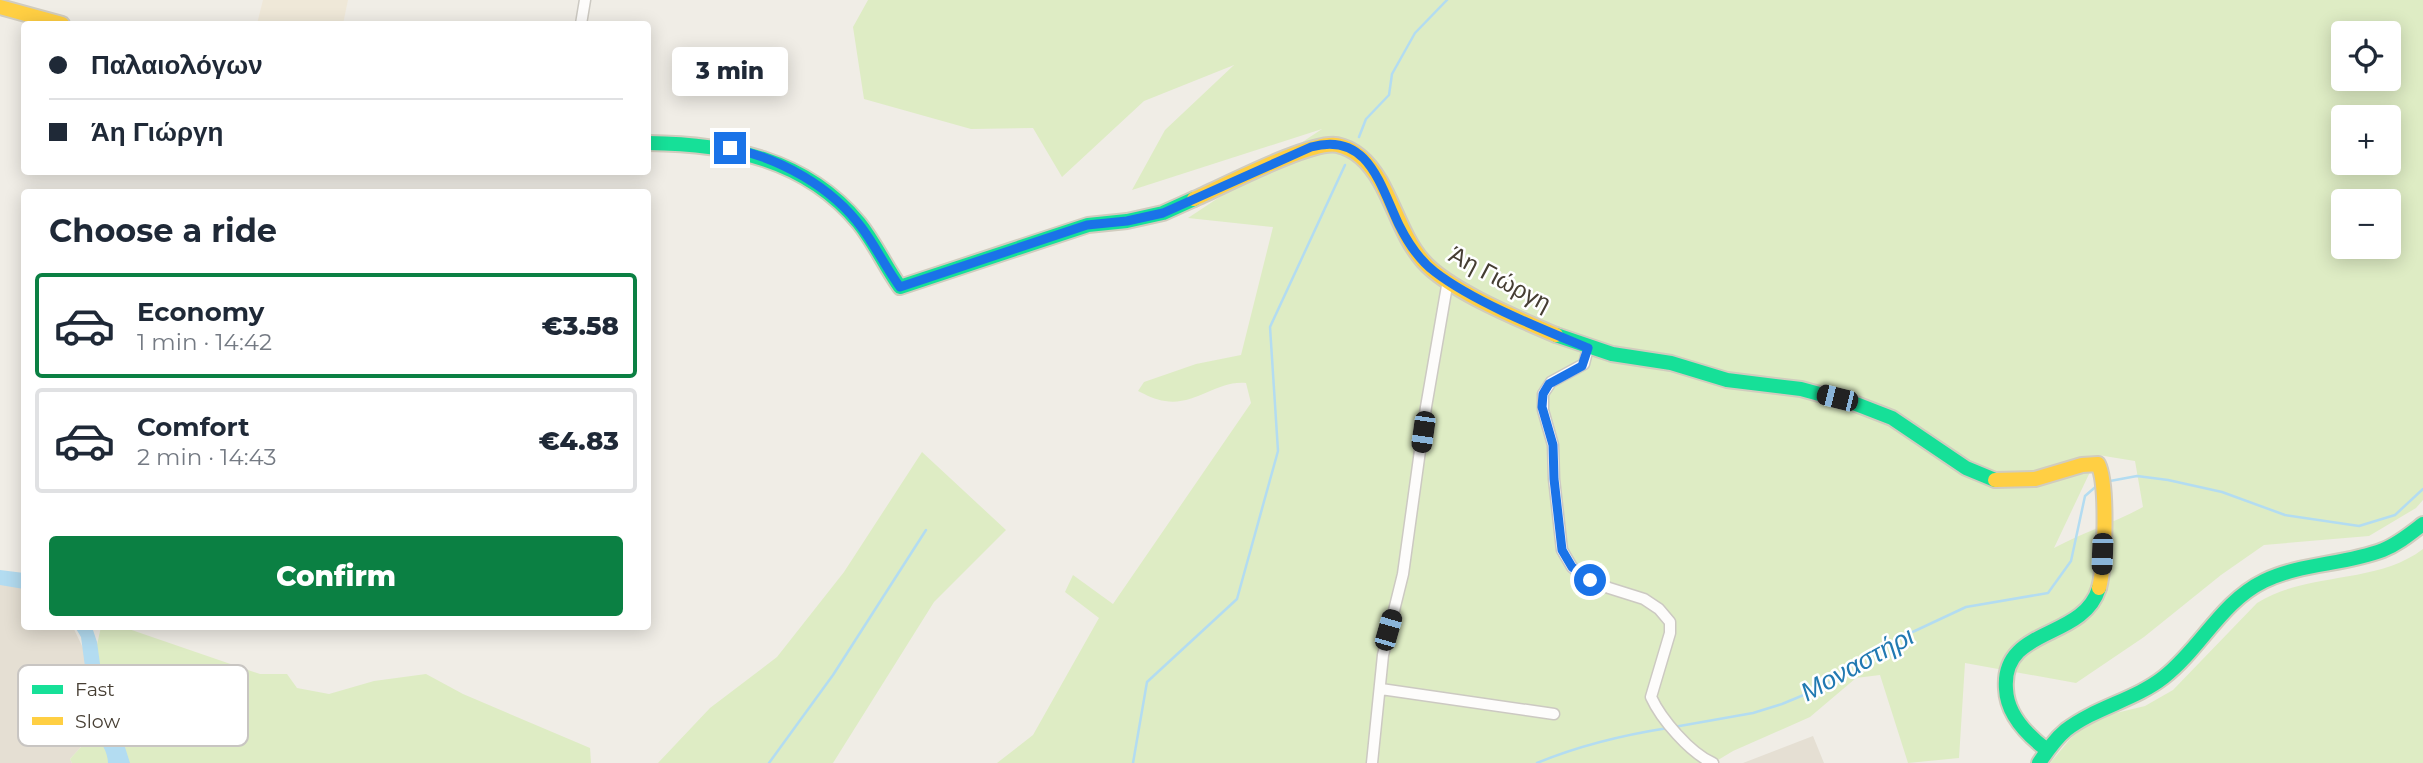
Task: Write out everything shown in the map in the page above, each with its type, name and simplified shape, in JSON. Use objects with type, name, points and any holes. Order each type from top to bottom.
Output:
[{"type":"street","points":[[581,21],[585,0]]},
{"type":"street","points":[[0,7],[51,21]]},
{"type":"street","name":"Άη Γιώργη","points":[[651,143],[716,146],[744,151],[759,155],[805,177],[842,205],[862,228],[900,287],[1087,225],[1127,221],[1163,213],[1311,147],[1340,145],[1358,152],[1367,161],[1413,248],[1426,264],[1448,281],[1503,310],[1588,348],[1666,362],[1731,381],[1807,390],[1860,405],[1889,416],[1966,467],[1992,479],[2020,480],[2056,474],[2085,464],[2098,464],[2102,471],[2104,501],[2101,581],[2093,603],[2081,617],[2065,627],[2023,645],[2010,658],[2005,674],[2009,708],[2021,727],[2047,750]]},
{"type":"street","points":[[1372,763],[1383,654],[1403,574],[1424,419],[1448,281]]},
{"type":"street","points":[[1588,348],[1584,364],[1551,382],[1543,394],[1543,410],[1553,445],[1562,550],[1572,567],[1585,577],[1644,599],[1666,615],[1670,622],[1670,633],[1651,697],[1688,747],[1713,763]]},
{"type":"street","points":[[2039,763],[2058,736],[2078,720],[2137,694],[2162,679],[2248,589],[2265,580],[2298,570],[2375,554],[2402,541],[2423,524]]},
{"type":"street","points":[[1381,689],[1554,715]]},
{"type":"shaded area","points":[[263,0],[348,0],[344,21],[258,21]]},
{"type":"shaded area","points":[[0,573],[21,583],[21,630],[74,630],[91,665],[18,665],[18,746],[82,746],[70,759],[72,763],[0,763]]},
{"type":"shaded area","points":[[1813,736],[1824,763],[1743,763]]},
{"type":"green space","points":[[868,0],[2423,0],[2423,500],[2416,508],[2369,536],[2264,545],[2221,575],[2144,637],[2076,683],[1965,663],[1959,758],[1908,763],[1880,675],[1856,678],[1810,717],[1733,751],[1713,763],[997,763],[1033,735],[1099,618],[1065,592],[1073,575],[1113,604],[1251,403],[1246,383],[1225,385],[1176,402],[1158,400],[1138,391],[1144,382],[1196,364],[1241,355],[1273,227],[1188,218],[1322,129],[1132,190],[1165,130],[1234,65],[1144,101],[1062,177],[1033,128],[971,129],[864,99],[853,27]],"holes":[[[2098,455],[2135,461],[2143,507],[2054,548]]]},
{"type":"green space","points":[[922,452],[1006,530],[934,602],[833,763],[658,763],[710,708],[777,657],[844,572]]},
{"type":"green space","points":[[2423,549],[2423,763],[2050,763],[2083,728],[2112,714],[2145,706],[2173,690],[2257,603],[2298,586],[2384,568]]},
{"type":"green space","points":[[100,630],[132,630],[234,665],[92,665]]},
{"type":"green space","points":[[248,670],[260,674],[287,674],[297,688],[329,694],[374,681],[426,674],[463,694],[590,748],[591,763],[72,763],[70,759],[82,746],[248,746]]},
{"type":"water","points":[[0,570],[21,573],[21,588],[0,585]]},
{"type":"water","points":[[77,630],[93,630],[100,665],[85,665],[81,637]]},
{"type":"water","points":[[103,746],[125,746],[130,763],[108,763]]},
{"type":"waterway","points":[[1359,137],[1366,119],[1389,95],[1392,74],[1415,33],[1447,0]]},
{"type":"waterway","points":[[1133,763],[1147,682],[1237,599],[1278,451],[1270,327],[1345,165]]},
{"type":"waterway","name":"Μοναστήρι","points":[[2110,481],[2137,476],[2168,480],[2222,492],[2285,515],[2359,526],[2395,515],[2423,489]]},
{"type":"waterway","name":"Μοναστήρι","points":[[1674,727],[1753,713],[1782,704],[1823,687],[1872,651],[1966,607],[2048,593],[2071,561],[2085,496],[2100,483]]},
{"type":"waterway","points":[[769,763],[833,675],[926,530]]},
{"type":"waterway","name":"Μοναστήρι","points":[[1537,763],[1601,742],[1668,728]]},
{"type":"traffic: fast","points":[[651,143],[736,152],[790,169],[838,201],[859,223],[900,287],[1088,225],[1127,221],[1163,213],[1194,199]]},
{"type":"traffic: fast","points":[[1556,335],[1612,354],[1671,363],[1727,380],[1801,389],[1856,404],[1892,418],[1966,468],[1995,480]]},
{"type":"traffic: fast","points":[[2039,763],[2066,730],[2090,715],[2141,692],[2164,677],[2189,653],[2223,613],[2249,590],[2278,575],[2383,550],[2423,524]]},
{"type":"traffic: fast","points":[[2047,750],[2032,738],[2014,716],[2007,698],[2008,669],[2016,654],[2029,643],[2077,617],[2090,605],[2099,588]]},
{"type":"traffic: slow","points":[[0,7],[51,21]]},
{"type":"traffic: slow","points":[[1194,199],[1308,150],[1325,145],[1344,147],[1357,154],[1372,169],[1416,252],[1434,272],[1485,303],[1556,335]]},
{"type":"traffic: slow","points":[[1995,480],[2035,479],[2082,465],[2098,464],[2103,489],[2104,525],[2099,588]]},
{"type":"route","points":[[730,148],[759,155],[805,177],[842,205],[862,228],[900,287],[1087,225],[1127,221],[1163,213],[1317,145],[1340,145],[1358,152],[1373,168],[1406,237],[1433,270],[1503,310],[1588,348],[1582,366],[1553,380],[1547,386],[1542,407],[1553,445],[1562,550],[1572,567],[1590,580]]}]
